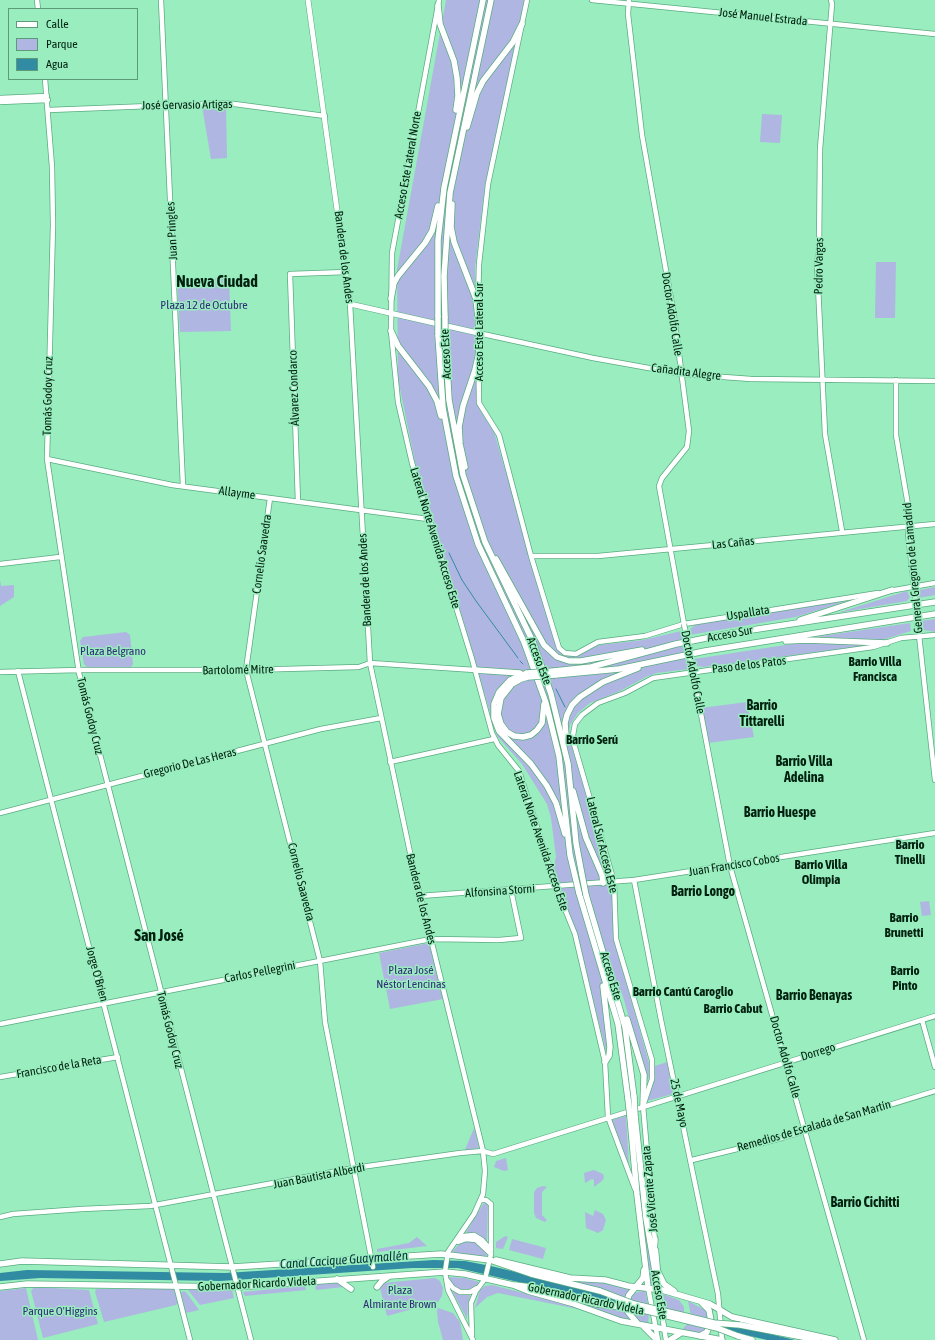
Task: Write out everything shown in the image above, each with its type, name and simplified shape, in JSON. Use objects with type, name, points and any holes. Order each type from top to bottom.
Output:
[{"type":"highway","name":"Acceso Este","points":[[483,0],[447,171],[438,240],[438,335],[444,417],[455,472],[466,512],[482,554],[524,642],[540,684],[557,744],[570,855],[579,893],[618,1024],[631,1098]]},
{"type":"highway","name":"Acceso Este","points":[[491,0],[455,166],[446,225],[444,276],[445,334],[451,416],[457,451],[469,497],[492,560],[540,658],[558,718],[568,764],[576,843],[586,894],[625,1027],[631,1098],[636,1195],[645,1264],[642,1286]]},
{"type":"highway","points":[[438,3],[440,24],[454,61],[458,86],[447,171]]},
{"type":"highway","points":[[455,166],[479,89],[513,42],[522,24]]},
{"type":"highway","points":[[452,183],[451,227],[453,238],[476,299],[478,317]]},
{"type":"highway","points":[[390,299],[394,283],[398,276],[425,243],[432,231],[444,188]]},
{"type":"highway","points":[[391,331],[398,346],[425,379],[437,401],[456,487],[466,512]]},
{"type":"highway","points":[[469,497],[460,444],[459,426],[463,406],[476,370],[479,353]]},
{"type":"highway","points":[[474,511],[495,558],[541,639],[553,654],[563,660],[581,661],[658,648]]},
{"type":"highway","points":[[784,625],[892,590]]},
{"type":"highway","name":"Acceso Sur","points":[[555,673],[597,666],[658,648],[784,625],[935,602]]},
{"type":"highway","name":"Acceso Sur","points":[[475,670],[527,675],[597,672],[758,642],[935,614]]},
{"type":"highway","points":[[758,642],[807,640],[887,643]]},
{"type":"highway","points":[[568,764],[565,723],[575,702],[589,690],[603,682],[653,662]]},
{"type":"highway","points":[[527,675],[509,687],[499,702],[498,714],[500,721],[505,730],[511,734],[520,737],[528,736],[541,726],[545,711],[540,684]]},
{"type":"highway","points":[[527,675],[513,678],[501,689],[495,701],[494,718],[499,731],[531,764],[551,793],[559,813],[570,855]]},
{"type":"highway","points":[[570,779],[586,838],[602,875],[603,883]]},
{"type":"highway","points":[[589,928],[605,993],[610,1051],[608,1059],[605,1062]]},
{"type":"highway","points":[[613,983],[626,1015],[644,1075],[643,1106]]},
{"type":"highway","name":"Acceso Este","points":[[632,1116],[658,1289]]},
{"type":"highway","points":[[643,1193],[658,1272],[664,1284],[677,1294]]},
{"type":"highway","points":[[654,1266],[655,1239]]},
{"type":"highway","name":"Gobernador Ricardo Videla","points":[[488,1265],[493,1259],[570,1278],[605,1280],[626,1285],[658,1289],[708,1303],[732,1317],[835,1340]]},
{"type":"highway","name":"Gobernador Ricardo Videla","points":[[0,1264],[22,1262],[172,1266],[234,1274],[372,1263],[446,1266],[488,1265],[600,1291],[658,1313],[717,1328],[752,1340]]},
{"type":"highway","points":[[645,1264],[642,1286],[632,1291],[627,1300],[626,1308],[630,1316],[657,1340]]},
{"type":"highway","name":"Gobernador Ricardo Videla","points":[[0,1287],[27,1284],[177,1287],[237,1286],[393,1275],[446,1266],[488,1265],[513,1285],[528,1291],[571,1303],[605,1316],[640,1326],[722,1340]]},
{"type":"highway","points":[[377,1287],[382,1281],[393,1275]]},
{"type":"highway","points":[[337,1279],[351,1289]]},
{"type":"highway","name":"Gobernador Ricardo Videla","points":[[513,1285],[525,1286],[597,1304],[630,1307],[714,1323],[740,1325],[818,1340]]},
{"type":"highway","points":[[697,1300],[708,1309],[711,1321],[710,1328],[706,1333],[700,1336]]},
{"type":"highway","points":[[670,1340],[676,1334],[682,1332]]},
{"type":"main road","name":"Bandera de los Andes","points":[[308,0],[350,304]]},
{"type":"main road","name":"Cañadita Alegre","points":[[350,304],[478,333]]},
{"type":"street","name":"Juan Pringles","points":[[161,0],[183,486]]},
{"type":"street","name":"Acceso Este Lateral Sur","points":[[527,0],[493,158],[485,205],[479,264],[479,403],[499,435],[531,556],[559,648],[564,653]]},
{"type":"street","name":"José Manuel Estrada","points":[[592,0],[629,2],[935,34]]},
{"type":"street","name":"Pedro Vargas","points":[[831,0],[831,24],[820,149],[819,249],[817,264],[825,434],[842,531]]},
{"type":"street","name":"Doctor Adolfo Calle","points":[[629,2],[642,135],[674,316],[689,431],[689,442],[684,452],[662,478],[660,486],[669,549],[694,672],[730,866],[864,1340]]},
{"type":"street","name":"Acceso Este Lateral Norte","points":[[391,331],[391,266],[394,237],[438,3]]},
{"type":"street","name":"Tomás Godoy Cruz","points":[[45,80],[49,110],[53,225],[47,459],[60,556],[78,670],[251,1340]]},
{"type":"street","points":[[0,98],[47,98]]},
{"type":"street","points":[[0,102],[47,98]]},
{"type":"street","name":"José Gervasio Artigas","points":[[49,110],[227,103],[324,116]]},
{"type":"street","name":"Álvarez Condarco","points":[[298,502],[290,274],[346,272]]},
{"type":"street","name":"Bandera de los Andes","points":[[350,304],[356,387],[361,510],[370,663],[390,762],[420,896],[483,1151],[485,1172],[480,1200],[474,1214],[453,1245]]},
{"type":"street","name":"Lateral Norte Avenida Acceso Este","points":[[391,331],[398,402],[412,463],[475,670],[494,739],[519,771],[556,887],[575,934],[605,1062],[608,1117],[625,1159],[636,1195]]},
{"type":"street","name":"Cañadita Alegre","points":[[478,333],[593,358],[682,374],[742,379],[935,381]]},
{"type":"street","name":"General Gregorio de Lamadrid","points":[[896,380],[896,435],[909,511],[908,525],[935,780]]},
{"type":"street","name":"Allayme","points":[[47,459],[183,486],[428,519]]},
{"type":"street","name":"Cornelio Saavedra","points":[[270,498],[246,670],[320,961],[325,1022],[372,1263]]},
{"type":"street","name":"Las Cañas","points":[[531,556],[587,556],[842,531],[935,524]]},
{"type":"street","points":[[0,564],[60,556]]},
{"type":"street","name":"Uspallata","points":[[564,653],[576,654],[598,642],[646,636],[684,624],[935,583]]},
{"type":"street","name":"Paso de los Patos","points":[[576,724],[582,715],[598,703],[625,693],[649,680],[694,672],[873,647],[919,634],[935,635]]},
{"type":"street","name":"Bartolomé Mitre","points":[[0,672],[78,670],[246,670],[359,667],[370,663],[475,670]]},
{"type":"street","name":"Jorge O'Brien","points":[[18,672],[105,1004],[190,1340]]},
{"type":"street","name":"Gregorio De Las Heras","points":[[0,813],[350,722],[381,718]]},
{"type":"street","name":"Lateral Sur Acceso Este","points":[[576,724],[573,735],[574,744],[614,882],[616,939],[653,1066],[652,1079],[643,1106]]},
{"type":"street","points":[[390,762],[494,739]]},
{"type":"street","name":"Juan Francisco Cobos","points":[[580,884],[634,880],[935,833]]},
{"type":"street","name":"25 de Mayo","points":[[634,880],[718,1294],[718,1308],[722,1340]]},
{"type":"street","name":"Alfonsina Storni","points":[[420,896],[580,884]]},
{"type":"street","name":"Carlos Pellegrini","points":[[0,1024],[431,940],[499,940],[521,938],[512,890]]},
{"type":"street","name":"Dorrego","points":[[632,1109],[935,1016]]},
{"type":"street","points":[[922,1020],[935,1067]]},
{"type":"street","name":"Francisco de la Reta","points":[[0,1077],[118,1057]]},
{"type":"street","name":"Remedios de Escalada de San Martín","points":[[692,1160],[753,1146],[935,1091]]},
{"type":"street","name":"José Vicente Zapata","points":[[643,1106],[658,1272]]},
{"type":"street","name":"Juan Bautista Alberdi","points":[[0,1217],[13,1214],[156,1206],[354,1168],[483,1151],[493,1154],[632,1109]]},
{"type":"street","points":[[472,1339],[471,1308],[474,1294],[480,1285],[488,1265],[490,1204],[486,1200],[480,1200]]},
{"type":"street","points":[[472,1339],[448,1290],[446,1266],[453,1245],[466,1239],[476,1240],[488,1265]]},
{"type":"street","points":[[446,1266],[453,1288],[460,1292],[472,1292],[480,1285]]},
{"type":"street","name":"Acceso Este","points":[[642,1286],[651,1306],[658,1313],[665,1330]]},
{"type":"street","name":"Acceso Este","points":[[655,1328],[658,1313],[658,1289]]},
{"type":"street","points":[[708,1303],[721,1325]]},
{"type":"street","points":[[655,1328],[657,1340]]},
{"type":"street","points":[[665,1330],[666,1340]]},
{"type":"green space","points":[[446,0],[524,0],[501,122],[485,185],[475,268],[477,400],[481,412],[494,432],[558,650],[562,654],[572,656],[600,645],[643,640],[681,631],[689,669],[657,673],[648,676],[618,692],[590,703],[578,713],[570,725],[569,738],[612,881],[614,897],[613,936],[651,1070],[647,1082],[622,993],[603,999],[607,1055],[577,934],[553,868],[556,857],[551,818],[547,804],[522,764],[497,736],[435,524],[415,462],[398,379],[397,270]]},
{"type":"green space","points":[[226,105],[227,158],[211,159],[202,106]]},
{"type":"green space","points":[[762,114],[782,115],[780,143],[760,142]]},
{"type":"green space","points":[[876,262],[896,262],[895,318],[875,318]]},
{"type":"green space","name":"Plaza 12 de Octubre","points":[[229,278],[231,331],[180,332],[177,280]]},
{"type":"green space","points":[[0,580],[1,586],[14,585],[14,597],[0,606]]},
{"type":"green space","points":[[935,587],[935,595],[918,598],[917,594],[920,590]]},
{"type":"green space","points":[[907,591],[910,597],[907,601],[837,613]]},
{"type":"green space","points":[[850,600],[796,617],[689,635],[688,631],[695,625],[714,621]]},
{"type":"green space","points":[[935,619],[935,632],[924,630],[921,621]]},
{"type":"green space","points":[[910,623],[911,631],[882,640],[815,637]]},
{"type":"green space","name":"Plaza Belgrano","points":[[126,632],[130,635],[133,664],[130,669],[87,667],[84,664],[80,641],[83,637]]},
{"type":"green space","points":[[805,642],[870,645],[703,667],[697,666],[694,659]]},
{"type":"green space","points":[[747,702],[754,737],[708,743],[701,708]]},
{"type":"green space","points":[[929,901],[931,915],[922,916],[920,902]]},
{"type":"green space","name":"Plaza José Néstor Lencinas","points":[[429,943],[443,999],[390,1009],[379,953]]},
{"type":"green space","points":[[667,1062],[673,1094],[647,1101],[654,1081],[655,1066]]},
{"type":"green space","points":[[626,1116],[629,1165],[611,1120]]},
{"type":"green space","points":[[474,1128],[479,1148],[465,1150]]},
{"type":"green space","points":[[506,1158],[508,1170],[504,1171],[494,1167],[496,1161]]},
{"type":"green space","points":[[594,1170],[603,1174],[604,1177],[603,1180],[594,1187],[594,1180],[592,1179],[585,1183],[584,1173]]},
{"type":"green space","points":[[543,1186],[547,1187],[542,1192],[542,1215],[547,1220],[545,1222],[536,1218],[534,1213],[534,1192],[537,1188]]},
{"type":"green space","points":[[640,1191],[649,1248],[656,1285],[651,1285]]},
{"type":"green space","points":[[485,1201],[488,1204],[487,1241],[477,1234],[465,1234]]},
{"type":"green space","points":[[595,1210],[603,1214],[606,1220],[603,1230],[598,1233],[586,1228],[585,1212],[593,1216]]},
{"type":"green space","points":[[505,1236],[508,1237],[503,1249],[496,1248],[496,1242]]},
{"type":"green space","points":[[417,1237],[427,1246],[377,1252],[377,1249],[409,1243]]},
{"type":"green space","points":[[512,1239],[546,1248],[543,1259],[509,1250]]},
{"type":"green space","points":[[468,1241],[477,1243],[488,1257],[452,1252],[458,1245]]},
{"type":"green space","points":[[449,1277],[465,1278],[479,1282],[477,1286],[467,1291],[458,1290]]},
{"type":"green space","name":"Plaza Almirante Brown","points":[[435,1278],[440,1281],[443,1288],[442,1296],[438,1302],[387,1316],[380,1288],[383,1283]]},
{"type":"green space","points":[[569,1281],[603,1283],[630,1290],[625,1298],[605,1290]]},
{"type":"green space","points":[[338,1283],[344,1287],[316,1290],[315,1284]]},
{"type":"green space","points":[[492,1285],[575,1306],[583,1310],[498,1293],[487,1297],[475,1308],[480,1290],[485,1286]]},
{"type":"green space","points":[[305,1286],[306,1290],[245,1296],[243,1292]]},
{"type":"green space","name":"Parque O'Higgins","points":[[34,1287],[89,1290],[98,1324],[43,1338],[31,1291]]},
{"type":"green space","name":"Parque O'Higgins","points":[[26,1288],[38,1340],[0,1340],[0,1291]]},
{"type":"green space","name":"Parque O'Higgins","points":[[96,1289],[174,1289],[178,1303],[176,1305],[104,1322],[95,1292]]},
{"type":"green space","points":[[451,1289],[461,1295],[470,1295],[467,1319]]},
{"type":"green space","points":[[188,1290],[232,1290],[234,1298],[200,1305]]},
{"type":"green space","points":[[645,1290],[648,1305],[629,1301],[635,1293]]},
{"type":"green space","points":[[183,1291],[186,1292],[199,1310],[186,1313],[181,1293]]},
{"type":"green space","points":[[663,1294],[679,1300],[684,1307],[684,1315],[666,1310]]},
{"type":"green space","points":[[574,1301],[624,1311],[631,1321],[598,1312]]},
{"type":"green space","points":[[688,1301],[705,1310],[709,1321],[691,1316]]},
{"type":"green space","points":[[438,1308],[453,1313],[460,1322],[463,1340],[443,1340],[438,1322]]},
{"type":"green space","points":[[629,1308],[649,1313],[648,1325],[636,1319]]},
{"type":"green space","points":[[688,1323],[707,1327],[701,1333],[682,1330]]},
{"type":"water","points":[[434,1260],[465,1261],[491,1266],[795,1340],[767,1340],[458,1268],[412,1268],[220,1281],[40,1278],[0,1281],[0,1273],[27,1270],[225,1273]]},
{"type":"waterway","points":[[449,553],[462,580],[518,658]]},
{"type":"waterway","points":[[520,661],[523,664]]},
{"type":"waterway","points":[[556,689],[565,707]]},
{"type":"district","name":"Nueva Ciudad","points":[[217,282]]},
{"type":"district","name":"Barrio Villa Francisca","points":[[875,670]]},
{"type":"district","name":"Barrio Tittarelli","points":[[762,714]]},
{"type":"district","name":"Barrio Serú","points":[[592,740]]},
{"type":"district","name":"Barrio Villa Adelina","points":[[804,770]]},
{"type":"district","name":"Barrio Huespe","points":[[780,813]]},
{"type":"district","name":"Barrio Tinelli","points":[[910,852]]},
{"type":"district","name":"Barrio Villa Olimpia","points":[[821,872]]},
{"type":"district","name":"Barrio Longo","points":[[703,892]]},
{"type":"district","name":"Barrio Brunetti","points":[[904,926]]},
{"type":"district","name":"San José","points":[[159,936]]},
{"type":"district","name":"Barrio Pinto","points":[[905,978]]},
{"type":"district","name":"Barrio Cantú Caroglio","points":[[683,992]]},
{"type":"district","name":"Barrio Benayas","points":[[814,996]]},
{"type":"district","name":"Barrio Cabut","points":[[733,1009]]},
{"type":"district","name":"Barrio Cichitti","points":[[865,1203]]},
{"type":"water label","name":"Canal Cacique Guaymallén","points":[[344,1260]]}]
